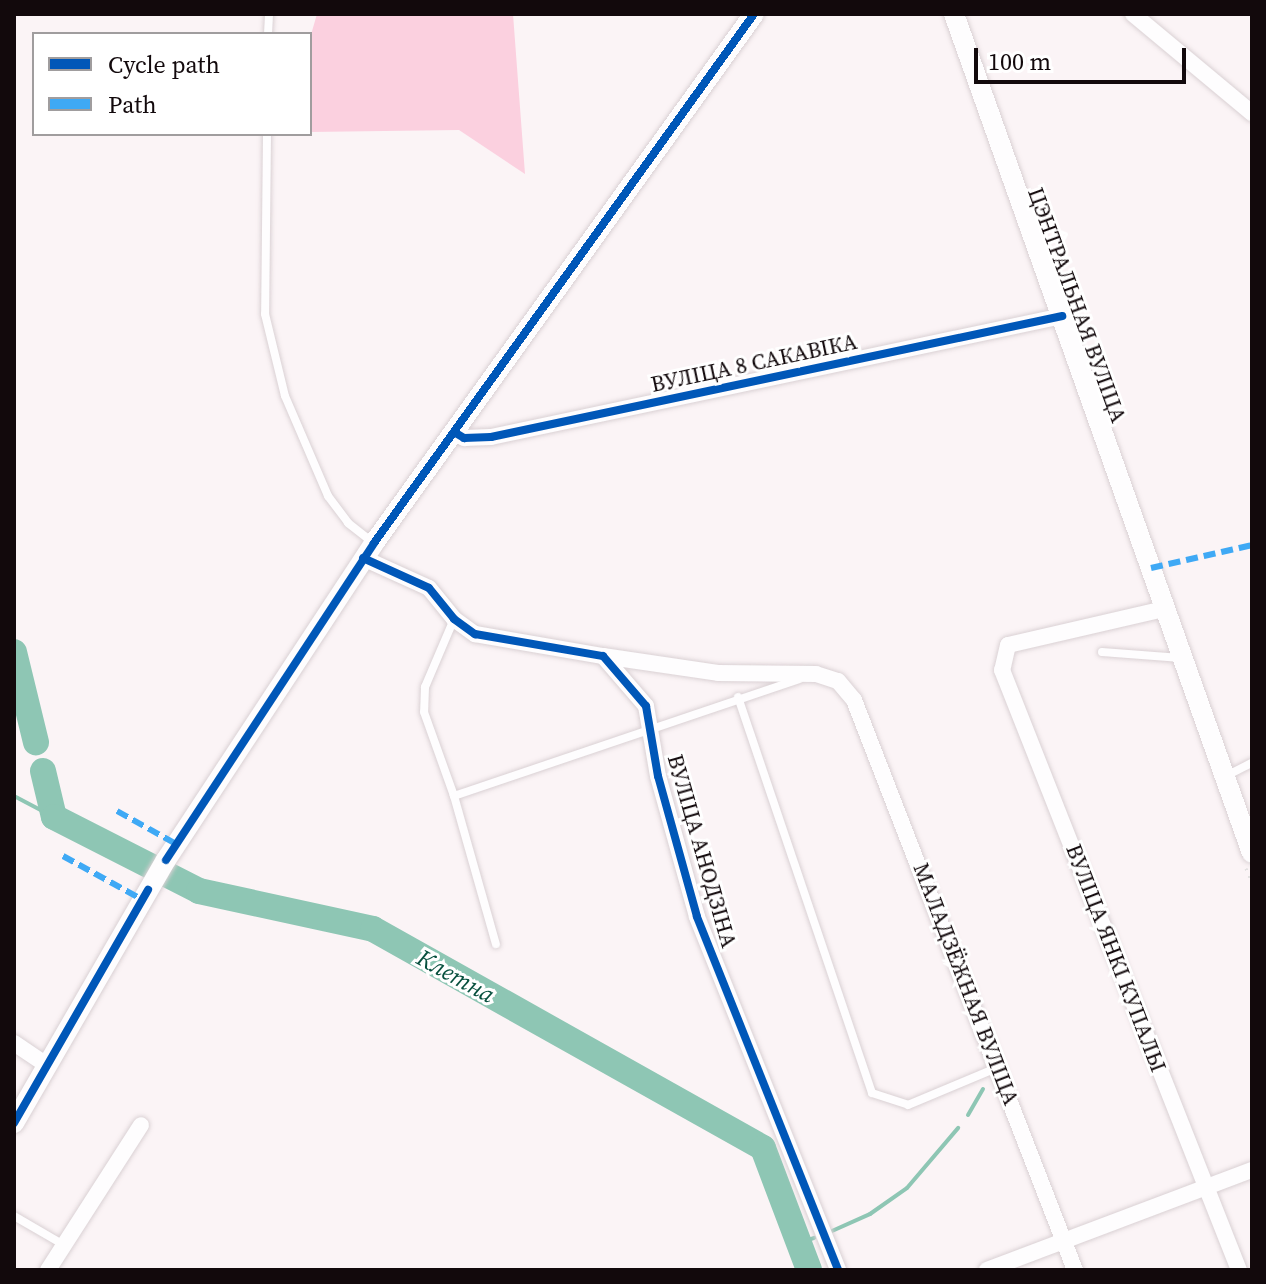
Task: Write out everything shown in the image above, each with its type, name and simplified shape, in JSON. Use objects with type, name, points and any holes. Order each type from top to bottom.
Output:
[{"type":"street","points":[[14,1123],[166,860],[369,551],[754,14]]},
{"type":"street","name":"ЦЭНТРАЛЬНАЯ ВУЛІЦА","points":[[954,14],[1252,853]]},
{"type":"street","points":[[1133,14],[1252,113]]},
{"type":"street","name":"ВУЛІЦА 8 САКАВІКА","points":[[454,432],[474,440],[491,437],[1062,316]]},
{"type":"street","points":[[369,551],[429,588],[454,619],[475,634],[718,673],[816,674]]},
{"type":"street","name":"ВУЛІЦА ЯНКІ КУПАЛЫ","points":[[1164,609],[1008,645],[1002,670],[1239,1270]]},
{"type":"street","name":"ВУЛІЦА АНОДЗІНА","points":[[603,656],[637,694],[651,726],[658,776],[697,917],[838,1270]]},
{"type":"street","name":"МАЛАДЗЁЖНАЯ ВУЛІЦА","points":[[816,674],[838,681],[854,700],[999,1067],[1075,1270]]},
{"type":"street","points":[[14,1043],[47,1065]]},
{"type":"street","points":[[48,1270],[141,1125]]},
{"type":"street","points":[[987,1270],[1252,1170]]},
{"type":"lane","points":[[267,136],[265,314],[285,396],[328,496],[369,551]]},
{"type":"lane","points":[[454,619],[425,687],[424,712],[454,796],[496,944]]},
{"type":"lane","points":[[1102,652],[1181,658]]},
{"type":"lane","points":[[454,796],[651,726],[816,674]]},
{"type":"lane","points":[[738,697],[872,1093],[908,1105],[999,1067]]},
{"type":"lane","points":[[1224,777],[1252,763]]},
{"type":"lane","points":[[14,1216],[64,1245]]},
{"type":"shaded area","points":[[317,14],[513,14],[525,174],[459,130],[312,132],[312,32]]},
{"type":"waterway","name":"Клетна","points":[[14,652],[36,742]]},
{"type":"waterway","name":"Клетна","points":[[43,771],[54,817],[199,891],[373,929],[763,1148],[809,1270]]},
{"type":"waterway","points":[[14,796],[54,817]]},
{"type":"waterway","points":[[968,1115],[983,1089]]},
{"type":"waterway","points":[[832,1231],[870,1214],[907,1188],[958,1128]]},
{"type":"waterway","points":[[800,1243],[814,1238]]},
{"type":"marked path","points":[[1151,568],[1252,545]]},
{"type":"marked path","points":[[117,811],[176,844]]},
{"type":"marked path","points":[[63,856],[143,900]]},
{"type":"cycle path","points":[[166,860],[374,543],[754,14]]},
{"type":"cycle path","points":[[454,432],[464,438],[491,437],[1062,316]]},
{"type":"cycle path","points":[[363,558],[429,588],[454,619],[475,634],[603,656],[646,706],[658,776],[697,917],[838,1270]]},
{"type":"cycle path","points":[[14,1123],[148,890]]}]
